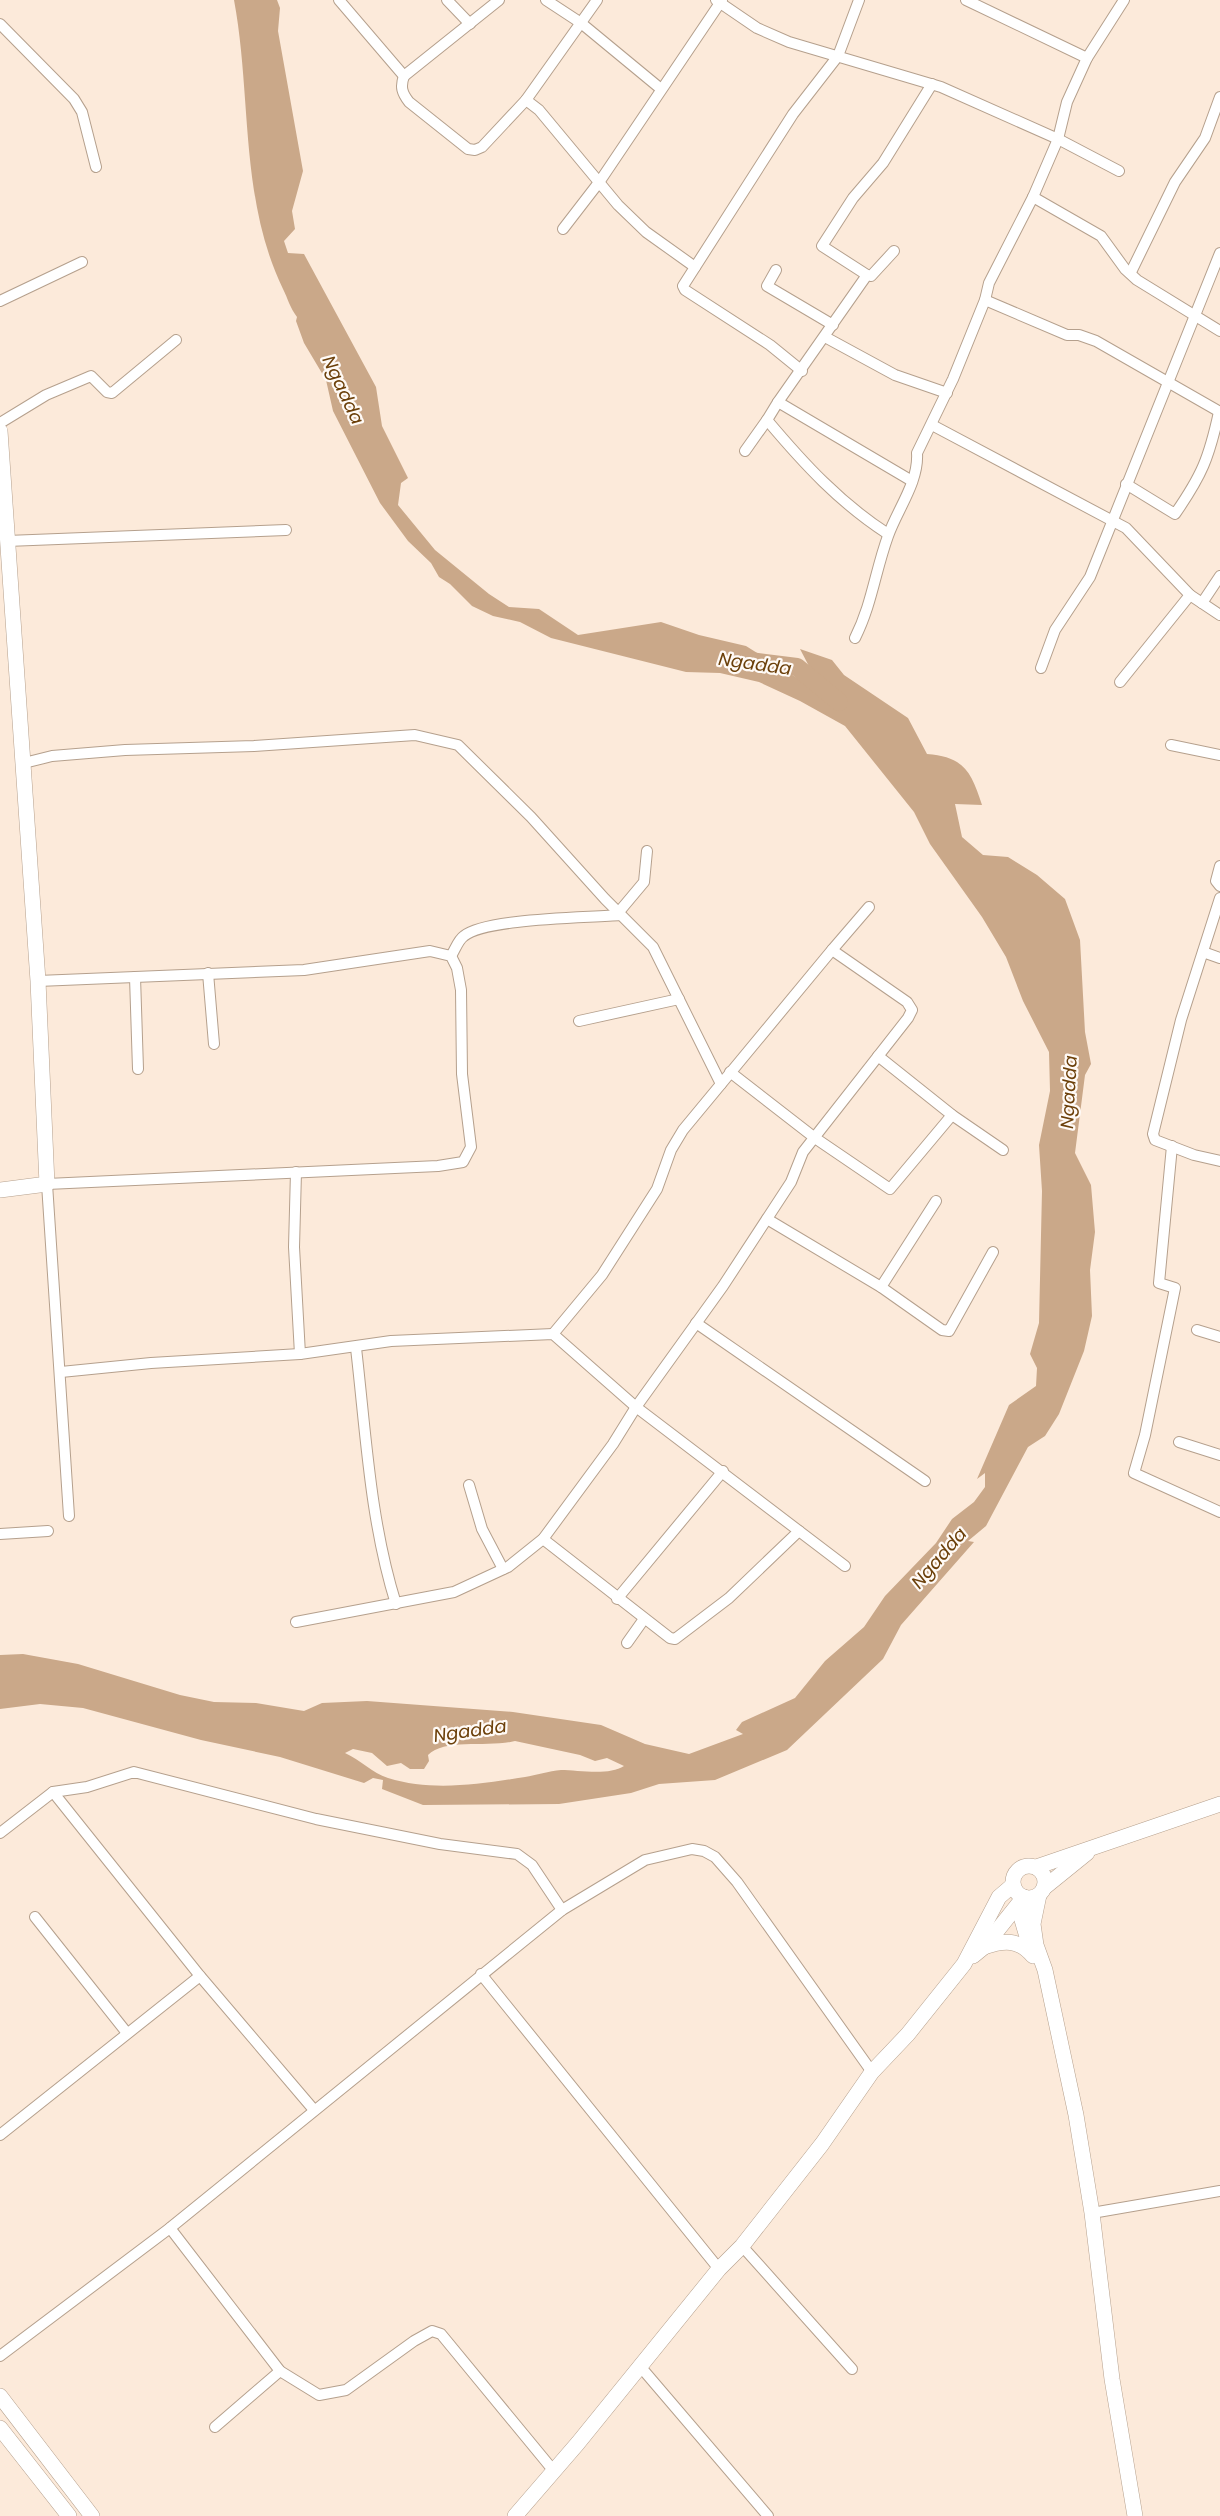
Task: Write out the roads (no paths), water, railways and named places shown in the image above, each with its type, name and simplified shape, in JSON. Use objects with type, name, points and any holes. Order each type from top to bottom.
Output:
[{"type":"street","points":[[339,0],[404,76]]},
{"type":"street","points":[[447,0],[470,24]]},
{"type":"street","points":[[499,0],[404,76],[401,85],[403,94],[409,102],[468,149],[475,150],[482,147],[526,100],[597,0]]},
{"type":"street","points":[[546,0],[581,23],[661,89]]},
{"type":"street","points":[[802,370],[770,345],[685,290],[683,286],[794,114],[838,56],[859,0]]},
{"type":"street","points":[[966,0],[1087,58]]},
{"type":"street","points":[[855,638],[868,611],[875,573],[888,534],[918,466],[917,453],[947,393],[985,300],[989,283],[1034,197],[1058,139],[1067,102],[1087,58],[1124,0]]},
{"type":"street","points":[[563,229],[600,181],[719,1],[757,27],[789,42],[932,84],[1058,139],[1119,171]]},
{"type":"street","points":[[0,24],[74,99],[82,112],[96,167]]},
{"type":"street","points":[[894,251],[871,276],[822,246],[853,198],[883,163],[932,84]]},
{"type":"street","points":[[1131,273],[1175,182],[1214,121],[1220,97]]},
{"type":"street","points":[[526,100],[539,110],[618,205],[646,232],[695,267]]},
{"type":"street","points":[[1034,197],[1101,236],[1125,269],[1137,280],[1220,331]]},
{"type":"street","points":[[1041,668],[1054,630],[1090,577],[1110,521],[1142,451],[1220,253]]},
{"type":"street","points":[[0,301],[82,262]]},
{"type":"street","points":[[776,270],[767,286],[833,325]]},
{"type":"street","points":[[745,451],[867,275]]},
{"type":"street","points":[[985,300],[1056,331],[1096,341],[1167,384],[1220,412],[1203,472],[1175,514],[1126,484]]},
{"type":"street","points":[[825,337],[895,375],[947,393]]},
{"type":"street","points":[[0,423],[46,394],[91,376],[106,392],[112,393],[176,340]]},
{"type":"street","points":[[778,402],[912,481]]},
{"type":"street","points":[[767,420],[819,481],[888,534]]},
{"type":"street","points":[[932,425],[1126,528],[1190,595],[1220,615]]},
{"type":"street","points":[[0,431],[7,541],[4,590],[24,764],[38,981],[46,1184],[61,1372],[69,1516]]},
{"type":"street","points":[[7,541],[286,530]]},
{"type":"street","points":[[1202,603],[1220,576]]},
{"type":"street","points":[[1120,682],[1190,595]]},
{"type":"street","points":[[24,764],[52,756],[124,750],[254,746],[415,735],[458,745],[531,817],[619,914],[653,947],[721,1084]]},
{"type":"street","points":[[1171,745],[1220,755]]},
{"type":"street","points":[[451,956],[463,937],[485,929],[506,924],[619,914],[644,882],[647,851]]},
{"type":"street","points":[[1220,866],[1216,881],[1220,886]]},
{"type":"street","points":[[1220,898],[1180,1020],[1153,1134],[1155,1140],[1220,1161]]},
{"type":"street","points":[[553,1334],[602,1275],[657,1189],[671,1150],[682,1130],[869,907]]},
{"type":"street","points":[[296,1622],[453,1593],[503,1569],[543,1539],[613,1444],[636,1407],[767,1219],[791,1182],[803,1152],[912,1010],[898,994],[832,950]]},
{"type":"street","points":[[38,981],[303,970],[430,951],[451,956]]},
{"type":"street","points":[[1203,952],[1220,958]]},
{"type":"street","points":[[0,1190],[46,1184],[438,1166],[463,1162],[471,1147],[462,1074],[461,990],[457,968],[451,956]]},
{"type":"street","points":[[208,973],[214,1044]]},
{"type":"street","points":[[135,977],[138,1069]]},
{"type":"street","points":[[579,1021],[679,999]]},
{"type":"street","points":[[878,1056],[952,1115],[1003,1150]]},
{"type":"street","points":[[730,1072],[815,1138],[890,1189],[952,1115]]},
{"type":"street","points":[[1172,1146],[1159,1283],[1175,1288],[1145,1435],[1134,1473],[1220,1512]]},
{"type":"street","points":[[296,1172],[294,1247],[300,1354]]},
{"type":"street","points":[[881,1287],[936,1201]]},
{"type":"street","points":[[767,1219],[881,1287],[942,1330],[949,1331],[993,1252]]},
{"type":"street","points":[[696,1323],[925,1481]]},
{"type":"street","points":[[1197,1330],[1220,1337]]},
{"type":"street","points":[[61,1372],[300,1354],[357,1348],[391,1341],[553,1334],[636,1407],[845,1566]]},
{"type":"street","points":[[357,1348],[367,1460],[384,1565],[396,1604]]},
{"type":"street","points":[[1179,1442],[1220,1455]]},
{"type":"street","points":[[617,1599],[723,1471]]},
{"type":"street","points":[[469,1485],[482,1528],[503,1569]]},
{"type":"street","points":[[0,1534],[48,1531]]},
{"type":"street","points":[[543,1539],[617,1599],[670,1638],[679,1636],[729,1598],[800,1531]]},
{"type":"street","points":[[627,1643],[644,1619]]},
{"type":"street","points":[[0,1833],[53,1792],[87,1786],[134,1772],[316,1820],[440,1844],[517,1854],[532,1865],[562,1910]]},
{"type":"street","points":[[53,1792],[200,1976],[314,2110]]},
{"type":"street","points":[[964,1964],[999,1897],[1013,1885],[1015,1874],[1019,1869],[1024,1866],[1036,1867],[1220,1804]]},
{"type":"street","points":[[515,2516],[578,2443],[719,2269],[742,2246],[822,2144],[872,2072],[908,2034],[964,1964],[984,1947],[1034,1894],[1101,1843]]},
{"type":"street","points":[[0,2356],[170,2228],[562,1910],[645,1860],[692,1849],[704,1851],[715,1857],[737,1882],[872,2072]]},
{"type":"street","points":[[1034,1956],[1020,1913],[1044,1875],[1036,1867]]},
{"type":"street","points":[[1013,1885],[1034,1894]]},
{"type":"street","points":[[1034,1894],[1033,1924],[1036,1945],[1045,1970],[1076,2115],[1092,2213],[1112,2379],[1135,2516]]},
{"type":"street","points":[[35,1917],[128,2033]]},
{"type":"street","points":[[984,1947],[1012,1942],[1024,1946],[1045,1970]]},
{"type":"street","points":[[481,1974],[719,2269]]},
{"type":"street","points":[[0,2135],[200,1976]]},
{"type":"street","points":[[1092,2213],[1220,2191]]},
{"type":"street","points":[[170,2228],[280,2372],[320,2395],[346,2390],[414,2341],[432,2331],[441,2334],[554,2470]]},
{"type":"street","points":[[742,2246],[852,2369]]},
{"type":"street","points":[[639,2365],[768,2516]]},
{"type":"street","points":[[215,2427],[280,2372]]},
{"type":"street","points":[[0,2396],[92,2516]]},
{"type":"street","points":[[0,2428],[68,2516]]},
{"type":"water","points":[[234,0],[277,0],[280,8],[278,31],[303,171],[292,211],[295,229],[284,241],[288,253],[304,254],[376,387],[382,426],[408,478],[401,483],[398,505],[435,550],[489,594],[509,607],[539,609],[578,635],[661,622],[699,635],[746,646],[824,695],[800,649],[832,660],[844,675],[908,718],[927,754],[950,758],[964,768],[974,783],[982,805],[955,804],[962,837],[983,855],[1008,857],[1037,875],[1065,899],[1080,940],[1085,1032],[1091,1064],[1085,1075],[1075,1153],[1091,1185],[1095,1232],[1090,1270],[1092,1316],[1084,1351],[1059,1414],[1045,1436],[1028,1447],[986,1526],[968,1541],[974,1542],[901,1625],[883,1659],[787,1750],[715,1780],[659,1784],[631,1793],[559,1804],[423,1805],[382,1789],[383,1780],[373,1778],[364,1783],[280,1757],[201,1740],[83,1708],[40,1704],[0,1709],[0,1655],[23,1654],[78,1664],[180,1695],[214,1702],[256,1703],[304,1711],[322,1703],[367,1701],[513,1712],[601,1725],[645,1744],[689,1754],[743,1734],[736,1730],[742,1722],[795,1698],[825,1661],[864,1627],[885,1596],[936,1543],[952,1519],[974,1502],[985,1487],[985,1473],[977,1479],[1009,1405],[1036,1386],[1037,1368],[1030,1354],[1039,1323],[1042,1191],[1039,1145],[1050,1091],[1049,1052],[1023,1001],[1006,957],[982,917],[930,844],[914,812],[845,726],[759,682],[720,673],[686,672],[551,638],[520,622],[493,616],[472,606],[450,584],[439,577],[431,563],[408,541],[380,503],[333,411],[326,380],[304,343],[296,321],[297,317],[269,254],[259,219],[253,183]],"holes":[[[515,1741],[580,1755],[595,1761],[607,1758],[624,1766],[610,1771],[561,1770],[491,1782],[439,1786],[388,1778],[345,1753],[353,1749],[372,1753],[387,1766],[401,1763],[410,1769],[424,1769],[429,1761],[428,1755],[436,1750],[456,1745]]]},
{"type":"waterway","name":"Ngadda","points":[[750,661],[797,667],[839,702]]}]
